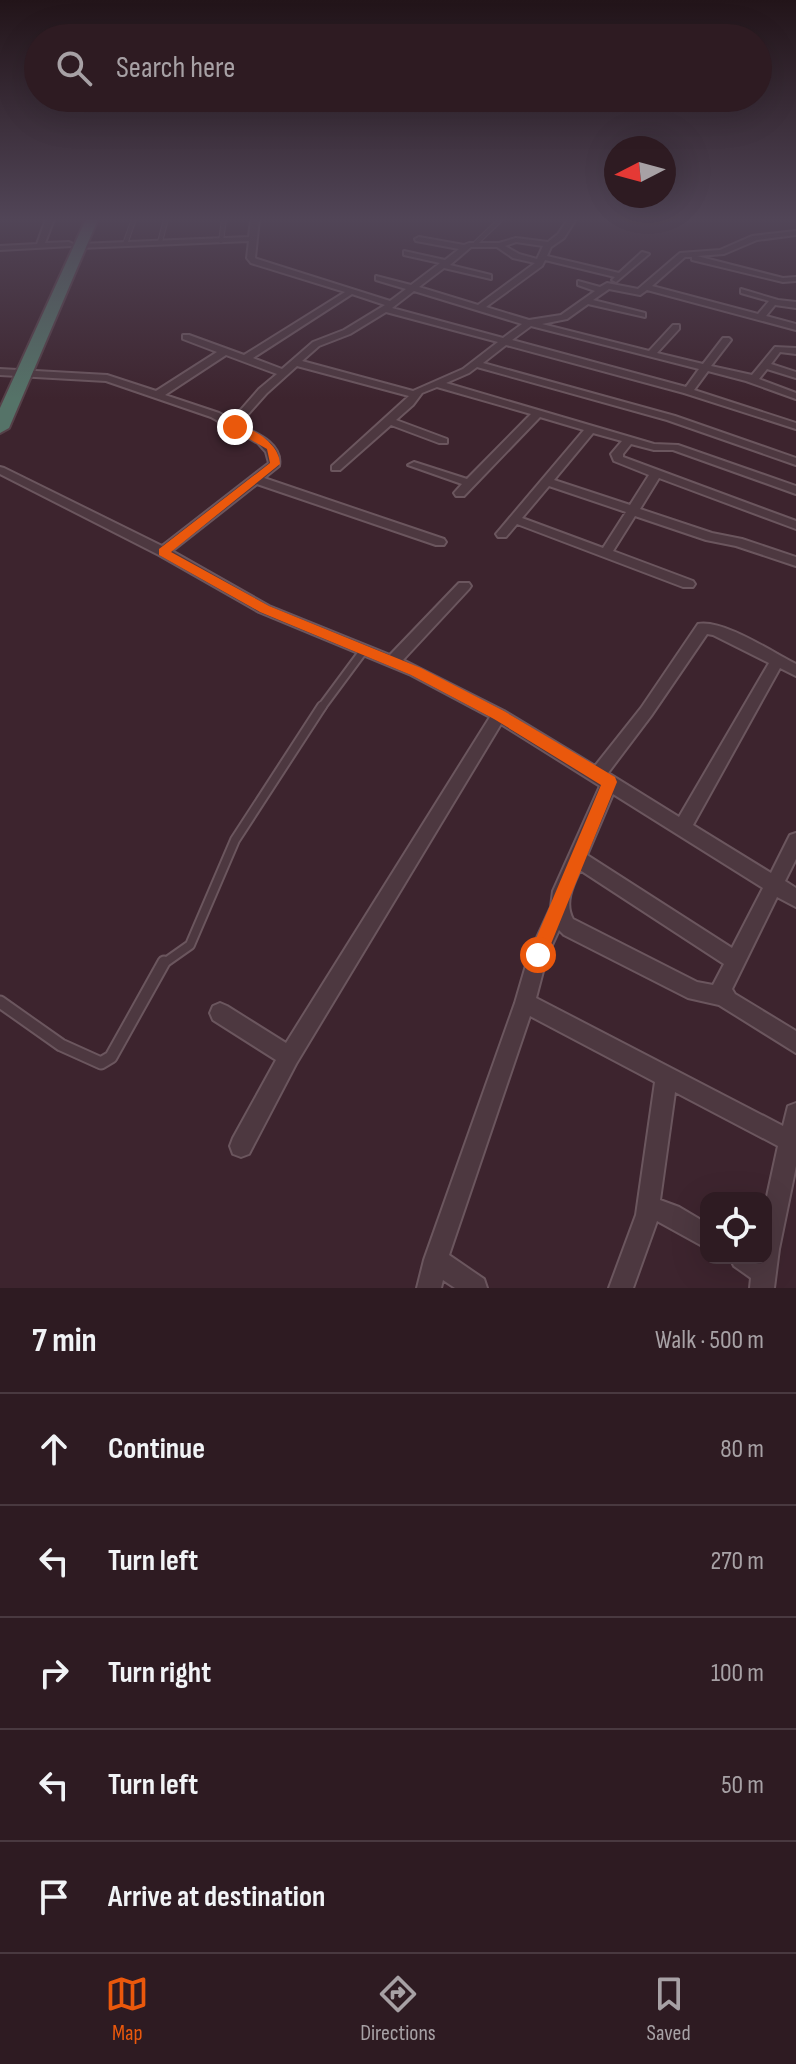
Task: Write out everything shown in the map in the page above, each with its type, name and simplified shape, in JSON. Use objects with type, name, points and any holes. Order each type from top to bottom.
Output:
[{"type":"highway","points":[[0,404],[58,279]]},
{"type":"highway","points":[[0,428],[13,372]]},
{"type":"street","points":[[313,279],[503,343],[688,391],[796,426]]},
{"type":"street","points":[[383,279],[482,306],[529,323],[750,379],[796,396]]},
{"type":"street","points":[[235,427],[237,420],[295,362],[321,341],[347,332],[425,279]]},
{"type":"street","points":[[482,306],[516,279]]},
{"type":"street","points":[[336,468],[390,421],[414,394],[476,364],[529,323],[564,317],[617,279]]},
{"type":"street","points":[[581,283],[637,292],[648,288],[657,279]]},
{"type":"street","points":[[648,288],[796,327]]},
{"type":"street","points":[[245,359],[352,291]]},
{"type":"street","points":[[744,291],[795,306]]},
{"type":"street","points":[[586,301],[642,315]]},
{"type":"street","points":[[760,318],[773,302]]},
{"type":"street","points":[[651,354],[676,327]]},
{"type":"street","points":[[186,337],[284,373]]},
{"type":"street","points":[[688,391],[726,340]]},
{"type":"street","points":[[750,379],[755,378],[781,348],[796,351]]},
{"type":"street","points":[[159,394],[225,351]]},
{"type":"street","points":[[295,362],[414,394]]},
{"type":"street","points":[[476,364],[671,418],[796,462]]},
{"type":"street","points":[[765,365],[796,375]]},
{"type":"street","points":[[13,372],[92,375],[159,394],[215,415],[270,447],[275,454],[275,464],[163,552]]},
{"type":"street","points":[[435,383],[654,447],[674,447],[796,490]]},
{"type":"street","points":[[460,493],[536,415]]},
{"type":"street","points":[[390,421],[443,441]]},
{"type":"street","points":[[502,534],[591,429]]},
{"type":"street","points":[[629,439],[617,458],[796,525]]},
{"type":"street","points":[[414,465],[469,483]]},
{"type":"street","points":[[0,470],[163,552],[264,609],[392,662],[499,715],[796,898]]},
{"type":"street","points":[[606,553],[656,473]]},
{"type":"street","points":[[258,480],[440,542]]},
{"type":"street","points":[[547,481],[710,537],[738,542],[796,562]]},
{"type":"street","points":[[514,519],[688,584]]},
{"type":"street","points":[[392,662],[464,586]]},
{"type":"street","points":[[429,1288],[525,1003],[538,955],[559,910],[562,891],[577,858],[603,779],[703,628],[716,630],[796,670]]},
{"type":"street","points":[[682,828],[777,661]]},
{"type":"street","points":[[241,1146],[289,1057],[499,715]]},
{"type":"street","points":[[722,996],[722,982],[796,841]]},
{"type":"street","points":[[577,858],[734,960]]},
{"type":"street","points":[[559,910],[561,919],[571,929],[695,991],[722,996],[796,1043]]},
{"type":"street","points":[[525,1003],[792,1142]]},
{"type":"street","points":[[220,1013],[289,1057]]},
{"type":"street","points":[[621,1288],[647,1215],[666,1078]]},
{"type":"street","points":[[763,1280],[796,1114]]},
{"type":"street","points":[[647,1215],[654,1209],[663,1211],[700,1233]]},
{"type":"street","points":[[436,1260],[475,1288]]},
{"type":"street","points":[[748,1264],[763,1280]]},
{"type":"lane","points":[[0,1002],[56,1042],[94,1061],[101,1063],[111,1057],[165,960],[190,945],[235,840],[309,723],[364,650]]},
{"type":"route","points":[[235,427],[270,447],[275,454],[275,464],[163,552],[264,609],[416,671],[499,715],[610,782],[562,891],[559,910],[538,955]]}]
